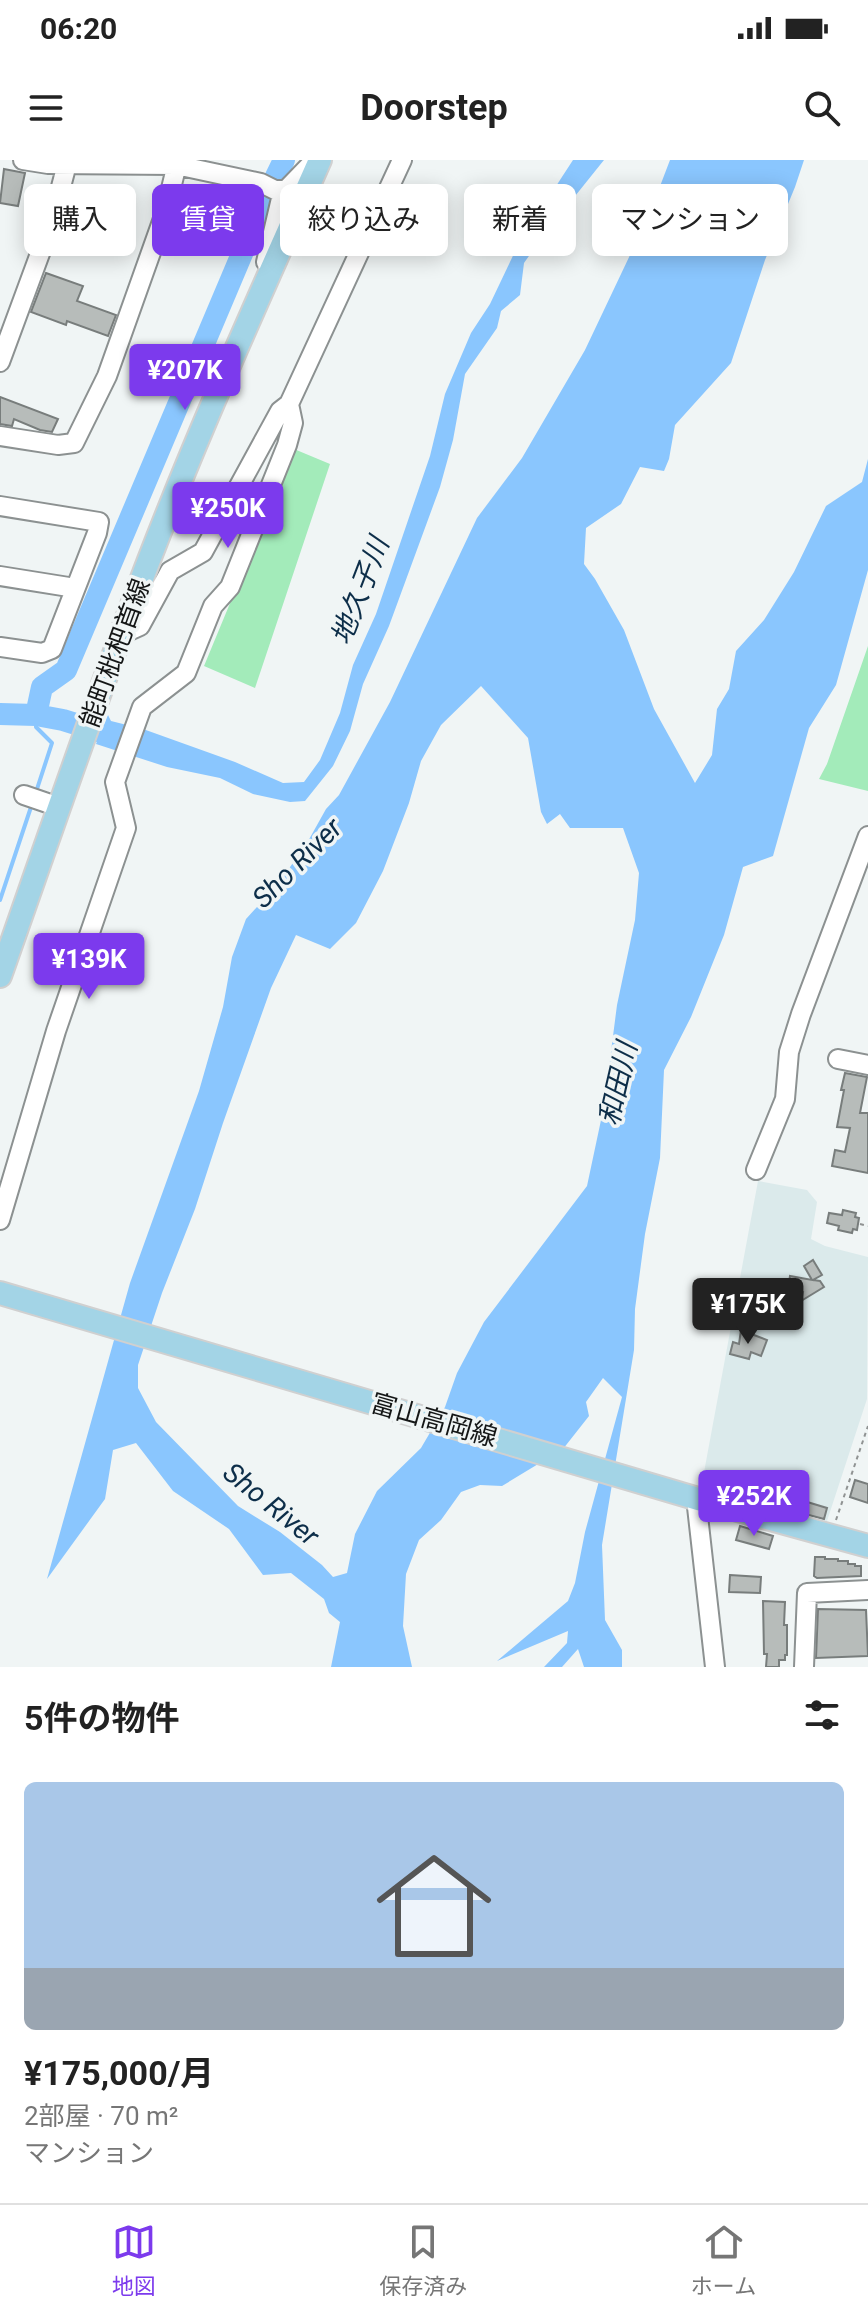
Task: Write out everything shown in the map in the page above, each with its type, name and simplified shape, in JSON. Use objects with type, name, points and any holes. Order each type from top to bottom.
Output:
[{"type":"main road","name":"能町枇杷首線","points":[[0,976],[41,801],[72,770],[120,635],[185,471],[318,160]]},
{"type":"main road","name":"富山高岡線","points":[[0,1293],[868,1546]]},
{"type":"street","points":[[23,160],[60,163],[177,162],[280,190]]},
{"type":"street","points":[[292,184],[318,160]]},
{"type":"street","points":[[120,635],[140,626],[170,571],[203,552],[280,411],[289,404],[402,160]]},
{"type":"street","points":[[0,436],[58,445],[74,443],[107,376],[165,213],[177,162]]},
{"type":"street","points":[[0,362],[52,221],[60,163]]},
{"type":"street","points":[[271,269],[266,262],[280,203]]},
{"type":"street","points":[[0,1220],[56,1031],[126,828],[115,782],[142,707],[186,673],[213,606],[230,587],[287,445],[293,423],[289,404]]},
{"type":"street","points":[[0,506],[99,522],[52,649],[42,653],[0,647]]},
{"type":"street","points":[[0,576],[75,588]]},
{"type":"street","points":[[756,1170],[785,1099],[789,1052],[801,1014],[868,836]]},
{"type":"street","points":[[838,1059],[868,1065]]},
{"type":"street","points":[[696,1498],[715,1667]]},
{"type":"street","points":[[804,1667],[807,1593],[868,1590]]},
{"type":"path","points":[[860,1224],[868,1226]]},
{"type":"path","points":[[830,1536],[868,1426]]},
{"type":"shaded area","points":[[758,1181],[807,1190],[817,1202],[811,1239],[825,1246],[868,1257],[867,1399],[827,1521],[702,1483]]},
{"type":"green space","points":[[294,449],[330,464],[255,688],[204,666]]},
{"type":"green space","points":[[868,646],[868,791],[819,779]]},
{"type":"water","points":[[573,160],[604,160],[576,195],[576,184],[557,184]]},
{"type":"water","points":[[670,160],[804,160],[788,204],[788,184],[661,184]]},
{"type":"water","points":[[513,256],[529,256],[524,263],[520,295],[501,311],[497,328],[465,374],[453,440],[440,487],[389,626],[363,684],[350,731],[333,766],[305,801],[290,802],[253,794],[220,778],[167,767],[96,744],[108,715],[111,721],[143,729],[235,762],[283,783],[304,782],[320,760],[340,713],[353,665],[376,614],[430,456],[445,394],[471,333],[490,304]]},
{"type":"water","points":[[630,256],[767,256],[731,363],[675,425],[664,471],[640,467],[621,504],[586,528],[584,564],[624,630],[654,709],[695,783],[712,755],[717,709],[729,689],[736,651],[764,620],[794,572],[826,506],[862,482],[868,459],[868,570],[836,685],[809,728],[773,856],[743,867],[724,935],[691,1017],[664,1070],[660,1158],[645,1234],[635,1309],[634,1350],[602,1545],[605,1620],[622,1650],[622,1667],[584,1667],[578,1649],[562,1667],[544,1667],[567,1643],[568,1631],[497,1661],[568,1601],[575,1583],[585,1532],[622,1397],[603,1378],[586,1402],[589,1416],[563,1449],[502,1486],[480,1485],[461,1492],[441,1520],[419,1540],[406,1574],[403,1626],[412,1667],[331,1667],[340,1622],[329,1613],[324,1599],[291,1573],[263,1575],[229,1529],[173,1491],[136,1443],[113,1450],[105,1499],[47,1579],[130,1283],[199,1091],[223,1007],[232,957],[246,919],[278,884],[326,809],[339,795],[390,702],[477,518],[522,458],[585,350]],"holes":[[[481,686],[528,738],[541,812],[547,824],[560,814],[570,828],[623,828],[639,873],[635,920],[617,1005],[604,1106],[587,1186],[484,1322],[457,1373],[445,1407],[421,1448],[377,1491],[355,1534],[347,1573],[333,1577],[280,1532],[238,1506],[156,1422],[138,1388],[138,1365],[271,988],[296,935],[330,949],[356,923],[383,871],[421,761],[441,725]]]},
{"type":"building","points":[[4,169],[25,173],[18,206],[0,203]]},
{"type":"building","points":[[46,273],[83,286],[77,301],[116,315],[108,336],[31,312]]},
{"type":"building","points":[[0,397],[58,419],[52,432],[14,419],[12,426],[0,424]]},
{"type":"building","points":[[845,1073],[867,1077],[860,1113],[868,1113],[868,1173],[832,1166],[835,1150],[845,1152],[850,1128],[837,1127]]},
{"type":"building","points":[[843,1210],[856,1213],[855,1217],[859,1218],[857,1230],[853,1229],[852,1233],[838,1230],[839,1226],[827,1223],[829,1213],[842,1215]]},
{"type":"building","points":[[813,1260],[822,1275],[813,1280],[820,1281],[824,1287],[801,1301],[803,1292],[788,1289],[790,1276],[812,1280],[804,1266]]},
{"type":"building","points":[[741,1330],[767,1340],[761,1356],[751,1352],[749,1359],[730,1354],[733,1342],[739,1344]]},
{"type":"building","points":[[855,1480],[868,1484],[868,1503],[850,1497]]},
{"type":"building","points":[[794,1498],[827,1508],[824,1519],[790,1510]]},
{"type":"building","points":[[740,1526],[773,1536],[769,1549],[736,1540]]},
{"type":"building","points":[[815,1557],[838,1559],[861,1566],[861,1576],[817,1578],[814,1576]]},
{"type":"building","points":[[730,1575],[761,1577],[760,1593],[729,1592]]},
{"type":"building","points":[[763,1601],[785,1602],[787,1655],[785,1660],[779,1660],[779,1667],[766,1667]]},
{"type":"building","points":[[818,1609],[866,1610],[868,1656],[816,1658]]},
{"type":"waterway","name":"地久子川","points":[[36,715],[42,687],[66,670],[284,160]]},
{"type":"waterway","name":"地久子川","points":[[0,714],[36,715],[63,720],[127,740]]},
{"type":"waterway","points":[[36,715],[36,727],[52,743],[36,792]]},
{"type":"waterway","points":[[0,900],[32,804]]},
{"type":"water label","name":"Sho River","points":[[297,863]]},
{"type":"water label","name":"和田川","points":[[618,1084]]},
{"type":"water label","name":"Sho River","points":[[271,1504]]}]
